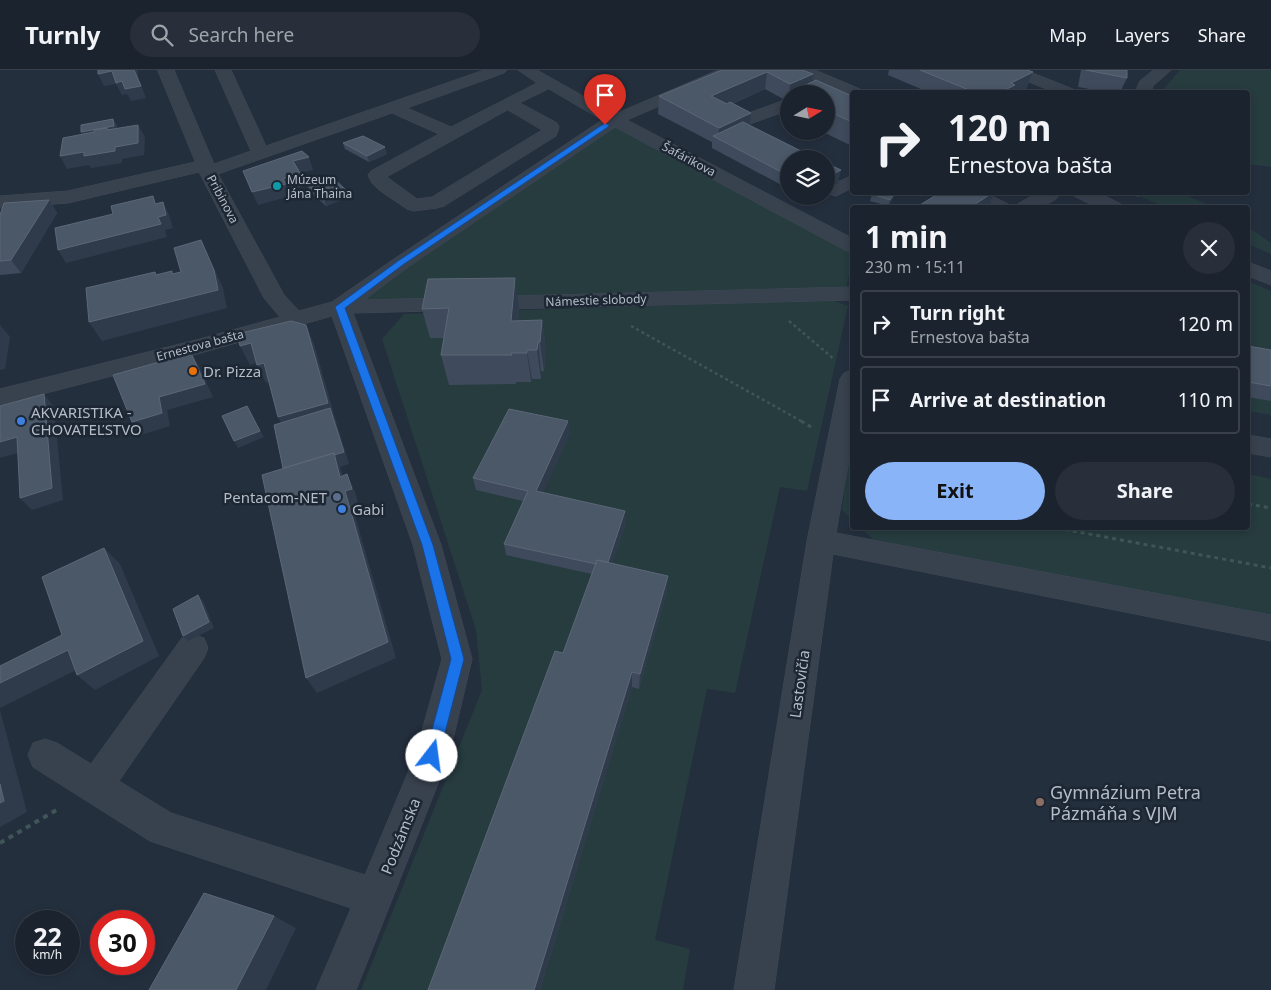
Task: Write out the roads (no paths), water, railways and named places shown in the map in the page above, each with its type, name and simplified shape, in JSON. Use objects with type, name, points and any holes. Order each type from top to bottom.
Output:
[{"type":"street","name":"Pribinova","points":[[166,70],[207,169],[275,298],[295,320]]},
{"type":"street","points":[[223,70],[261,153]]},
{"type":"street","points":[[0,202],[68,197],[207,169],[261,153],[499,70]]},
{"type":"street","name":"Šafárikova","points":[[526,70],[614,120],[850,245]]},
{"type":"street","name":"Ernestova bašta","points":[[0,397],[197,347],[340,307],[401,263],[614,120],[731,70]]},
{"type":"street","points":[[802,70],[850,90]]},
{"type":"street","points":[[1011,70],[1062,90]]},
{"type":"street","points":[[1144,90],[1146,84],[1162,70]]},
{"type":"street","points":[[508,104],[541,120],[551,127],[550,132],[437,202],[414,204],[378,179],[377,175],[508,104],[549,83]]},
{"type":"street","points":[[394,107],[452,134]]},
{"type":"street","points":[[747,120],[780,107]]},
{"type":"street","points":[[836,190],[850,183]]},
{"type":"street","points":[[975,195],[995,205]]},
{"type":"street","points":[[1030,205],[1048,195]]},
{"type":"street","points":[[1087,195],[1108,205]]},
{"type":"street","points":[[1250,269],[1271,279]]},
{"type":"street","name":"Námestie slobody","points":[[340,307],[850,294]]},
{"type":"street","name":"Podzámska","points":[[336,990],[432,756],[457,659],[427,545],[340,307]]},
{"type":"street","name":"Lastovičia","points":[[754,990],[821,541],[840,443],[845,371]]},
{"type":"street","points":[[1250,444],[1271,448]]},
{"type":"street","points":[[821,541],[1271,628]]},
{"type":"street","points":[[96,786],[193,648]]},
{"type":"street","points":[[45,755],[163,828],[375,897]]},
{"type":"place","name":"Múzeum Jána Thaina","points":[[277,186]]},
{"type":"place","name":"Dr. Pizza","points":[[193,371]]},
{"type":"place","name":"AKVARISTIKA - CHOVATEĽSTVO","points":[[21,421]]},
{"type":"place","name":"Pentacom-NET","points":[[337,497]]},
{"type":"place","name":"Gabi","points":[[342,509]]},
{"type":"place","name":"Gymnázium Petra Pázmáňa s VJM","points":[[1040,802]]}]
